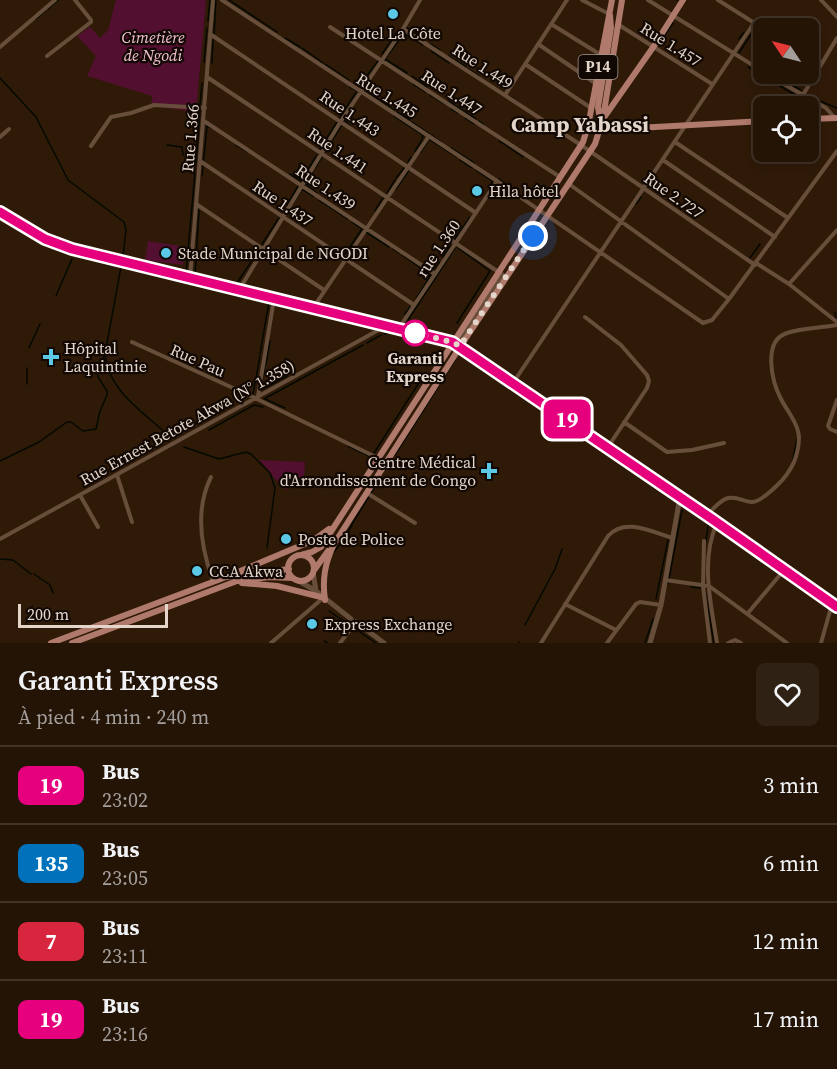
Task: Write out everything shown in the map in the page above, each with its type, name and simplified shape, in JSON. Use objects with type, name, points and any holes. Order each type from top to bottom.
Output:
[{"type":"main road","name":"P14","points":[[314,571],[334,544],[460,346],[539,209],[587,134],[612,0]]},
{"type":"main road","name":"P14","points":[[301,555],[321,547],[452,342],[547,215],[590,152],[597,139],[603,118],[622,0]]},
{"type":"main road","points":[[603,118],[684,0]]},
{"type":"main road","points":[[609,14],[612,19],[611,28],[598,107],[601,126],[619,129],[753,122]]},
{"type":"main road","points":[[819,118],[836,118]]},
{"type":"main road","points":[[0,212],[45,239],[72,249],[452,342],[608,447],[835,606]]},
{"type":"main road","points":[[51,643],[232,575],[314,540],[334,525]]},
{"type":"main road","points":[[229,583],[277,586],[321,597],[324,569],[334,544]]},
{"type":"main road","points":[[72,643],[229,583],[270,577],[307,579],[314,571],[310,558],[301,555],[292,559],[289,569]]},
{"type":"main road","points":[[232,575],[289,569]]},
{"type":"main road","points":[[289,569],[296,579]]},
{"type":"street","points":[[0,47],[55,0]]},
{"type":"street","points":[[47,56],[91,22],[75,0]]},
{"type":"street","name":"Rue 1.366","points":[[190,279],[213,0]]},
{"type":"street","name":"Rue 1.445","points":[[222,0],[539,209],[703,322],[712,320],[729,299]]},
{"type":"street","points":[[239,290],[341,121],[420,0]]},
{"type":"street","points":[[505,95],[567,0]]},
{"type":"street","points":[[582,0],[609,14]]},
{"type":"street","points":[[648,0],[753,66]]},
{"type":"street","points":[[718,0],[753,22]]},
{"type":"street","points":[[821,0],[837,17]]},
{"type":"street","points":[[551,24],[601,56]]},
{"type":"street","points":[[513,383],[753,24]]},
{"type":"street","name":"Rue 1.457","points":[[618,25],[712,84]]},
{"type":"street","name":"Rue 1.447","points":[[330,27],[560,177]]},
{"type":"street","name":"Rue 1.449","points":[[403,29],[581,145]]},
{"type":"street","name":"Rue 1.443","points":[[210,34],[476,213]]},
{"type":"street","points":[[803,95],[837,38]]},
{"type":"street","points":[[538,44],[595,83]]},
{"type":"street","points":[[525,64],[591,108]]},
{"type":"street","name":"Rue 1.441","points":[[207,77],[501,274]]},
{"type":"street","points":[[784,84],[826,108],[836,118]]},
{"type":"street","points":[[91,146],[111,117],[154,105],[205,108]]},
{"type":"street","name":"Rue 1.439","points":[[204,121],[435,274]]},
{"type":"street","points":[[0,137],[9,129]]},
{"type":"street","points":[[313,308],[429,136]]},
{"type":"street","points":[[675,142],[788,218]]},
{"type":"street","name":"Rue 2.727","points":[[581,145],[643,189],[789,284],[837,324]]},
{"type":"street","points":[[568,184],[729,299],[837,151]]},
{"type":"street","points":[[663,160],[775,237]]},
{"type":"street","name":"Rue 1.437","points":[[200,161],[414,305]]},
{"type":"street","name":"rue 1.360","points":[[398,329],[497,181]]},
{"type":"street","points":[[196,204],[324,290]]},
{"type":"street","points":[[789,284],[837,230]]},
{"type":"street","points":[[501,274],[459,337],[458,334],[496,277],[501,274]]},
{"type":"street","points":[[257,398],[274,299]]},
{"type":"street","points":[[585,317],[621,345],[647,375],[649,381],[647,388],[608,447]]},
{"type":"street","points":[[717,643],[706,586],[711,518],[722,501],[729,497],[752,502],[759,500],[775,487],[790,470],[798,447],[798,432],[772,377],[772,350],[778,338],[786,333],[837,324]]},
{"type":"street","name":"Rue Ernest Betote Akwa (N° 1.358)","points":[[0,539],[384,326]]},
{"type":"street","name":"Rue Pau","points":[[132,342],[257,398],[386,462]]},
{"type":"street","points":[[837,400],[828,426],[837,432]]},
{"type":"street","points":[[624,423],[667,452],[692,450],[724,443]]},
{"type":"street","points":[[117,474],[132,522]]},
{"type":"street","points":[[211,477],[203,494],[201,511],[204,544],[213,581]]},
{"type":"street","points":[[367,492],[415,523]]},
{"type":"street","points":[[80,495],[98,527]]},
{"type":"street","points":[[650,643],[661,605],[680,497]]},
{"type":"street","points":[[541,643],[608,536],[615,529],[631,526],[672,538]]},
{"type":"street","points":[[704,541],[710,643]]},
{"type":"street","points":[[748,613],[784,570]]},
{"type":"street","points":[[314,571],[321,597]]},
{"type":"street","points":[[296,579],[384,643]]},
{"type":"street","points":[[665,580],[706,586],[748,613],[781,641],[787,643]]},
{"type":"street","points":[[271,643],[321,597]]},
{"type":"street","points":[[608,643],[636,604],[640,602],[661,605]]},
{"type":"street","points":[[565,604],[616,630]]},
{"type":"street","points":[[821,643],[835,606]]},
{"type":"street","points":[[340,643],[353,620]]},
{"type":"street","points":[[728,643],[735,640],[741,643]]},
{"type":"green space","name":"Cimetière de Ngodi","points":[[116,0],[206,0],[196,112],[152,106],[152,96],[87,76],[96,56],[77,36],[90,27],[100,38],[108,30]]},
{"type":"green space","name":"Stade Municipal de NGODI","points":[[148,241],[186,247],[183,265],[145,260]]},
{"type":"green space","points":[[259,460],[305,462],[304,477],[297,484],[292,481],[286,490]]},
{"type":"waterway","points":[[48,9],[58,0]]},
{"type":"waterway","points":[[208,21],[210,0]]},
{"type":"waterway","points":[[214,34],[216,0]]},
{"type":"waterway","points":[[229,0],[277,32]]},
{"type":"waterway","points":[[36,19],[46,10]]},
{"type":"waterway","points":[[658,45],[673,23]]},
{"type":"waterway","points":[[406,27],[422,38]]},
{"type":"waterway","points":[[204,62],[207,28]]},
{"type":"waterway","points":[[382,54],[399,30]]},
{"type":"waterway","points":[[739,53],[753,31]]},
{"type":"waterway","points":[[739,39],[744,32]]},
{"type":"waterway","points":[[404,33],[385,59],[407,73]]},
{"type":"waterway","points":[[404,33],[423,45]]},
{"type":"waterway","points":[[285,38],[300,47]]},
{"type":"waterway","points":[[212,63],[213,40]]},
{"type":"waterway","points":[[431,44],[440,50]]},
{"type":"waterway","points":[[302,48],[323,63]]},
{"type":"waterway","points":[[431,51],[449,63]]},
{"type":"waterway","points":[[449,56],[453,59]]},
{"type":"waterway","points":[[455,60],[466,67]]},
{"type":"waterway","points":[[362,82],[378,61]]},
{"type":"waterway","points":[[325,64],[349,80]]},
{"type":"waterway","points":[[748,67],[797,96]]},
{"type":"waterway","points":[[468,69],[479,76]]},
{"type":"waterway","points":[[412,76],[427,87]]},
{"type":"waterway","points":[[0,78],[36,117],[68,180],[124,222],[126,230],[123,256]]},
{"type":"waterway","points":[[200,105],[202,83]]},
{"type":"waterway","points":[[413,84],[425,92]]},
{"type":"waterway","points":[[790,84],[801,90]]},
{"type":"waterway","points":[[339,119],[357,91],[350,87]]},
{"type":"waterway","points":[[365,90],[394,110]]},
{"type":"waterway","points":[[430,95],[445,104]]},
{"type":"waterway","points":[[511,97],[519,103]]},
{"type":"waterway","points":[[448,101],[476,119]]},
{"type":"waterway","points":[[820,101],[837,108]]},
{"type":"waterway","points":[[451,109],[458,113]]},
{"type":"waterway","points":[[196,162],[200,111]]},
{"type":"waterway","points":[[349,112],[344,120],[350,126]]},
{"type":"waterway","points":[[397,112],[410,120]]},
{"type":"waterway","points":[[394,116],[423,135],[415,151]]},
{"type":"waterway","points":[[465,118],[474,124]]},
{"type":"waterway","points":[[479,121],[484,125]]},
{"type":"waterway","points":[[320,149],[337,122]]},
{"type":"waterway","points":[[412,122],[440,141]]},
{"type":"waterway","points":[[202,176],[207,126],[212,128]]},
{"type":"waterway","points":[[325,152],[341,126]]},
{"type":"waterway","points":[[429,139],[457,157]]},
{"type":"waterway","points":[[420,153],[428,141]]},
{"type":"waterway","points":[[499,141],[506,145]]},
{"type":"waterway","points":[[167,145],[182,147],[183,155]]},
{"type":"waterway","points":[[236,145],[248,152]]},
{"type":"waterway","points":[[507,146],[523,157]]},
{"type":"waterway","points":[[451,148],[474,163]]},
{"type":"waterway","points":[[290,174],[301,181],[317,155]]},
{"type":"waterway","points":[[315,168],[322,157]]},
{"type":"waterway","points":[[408,162],[411,157]]},
{"type":"waterway","points":[[460,160],[472,168]]},
{"type":"waterway","points":[[396,178],[404,168]]},
{"type":"waterway","points":[[396,189],[409,170]]},
{"type":"waterway","points":[[476,170],[492,181],[492,184]]},
{"type":"waterway","points":[[313,172],[305,184],[317,193]]},
{"type":"waterway","points":[[186,272],[195,173]]},
{"type":"waterway","points":[[499,179],[515,190]]},
{"type":"waterway","points":[[387,193],[395,180]]},
{"type":"waterway","points":[[287,205],[298,186]]},
{"type":"waterway","points":[[286,215],[302,189],[313,196]]},
{"type":"waterway","points":[[636,204],[641,197]]},
{"type":"waterway","points":[[375,211],[383,198]]},
{"type":"waterway","points":[[319,200],[348,219]]},
{"type":"waterway","points":[[0,206],[50,236]]},
{"type":"waterway","points":[[199,210],[195,276],[237,286]]},
{"type":"waterway","points":[[455,239],[470,217]]},
{"type":"waterway","points":[[262,244],[279,218]]},
{"type":"waterway","points":[[345,254],[362,229],[352,222]]},
{"type":"waterway","points":[[366,232],[389,247]]},
{"type":"waterway","points":[[50,244],[66,252],[95,260]]},
{"type":"waterway","points":[[750,258],[760,244]]},
{"type":"waterway","points":[[443,257],[451,245]]},
{"type":"waterway","points":[[457,247],[490,271],[457,323]]},
{"type":"waterway","points":[[408,320],[455,248]]},
{"type":"waterway","points":[[393,249],[399,253]]},
{"type":"waterway","points":[[237,283],[259,250]]},
{"type":"waterway","points":[[402,255],[431,275]]},
{"type":"waterway","points":[[56,296],[72,259]]},
{"type":"waterway","points":[[139,262],[185,273]]},
{"type":"waterway","points":[[435,270],[440,262]]},
{"type":"waterway","points":[[0,461],[39,442],[67,422],[71,422],[83,431],[96,429],[107,395],[97,371],[105,354],[121,267]]},
{"type":"waterway","points":[[416,299],[431,275]]},
{"type":"waterway","points":[[205,286],[238,294]]},
{"type":"waterway","points":[[244,286],[244,288],[311,303]]},
{"type":"waterway","points":[[260,354],[269,302]]},
{"type":"waterway","points":[[318,305],[397,324]]},
{"type":"waterway","points":[[294,307],[338,318]]},
{"type":"waterway","points":[[405,314],[410,307]]},
{"type":"waterway","points":[[835,312],[836,320]]},
{"type":"waterway","points":[[347,320],[355,322]]},
{"type":"waterway","points":[[361,323],[368,325]]},
{"type":"waterway","points":[[29,348],[40,324]]},
{"type":"waterway","points":[[405,326],[441,334]]},
{"type":"waterway","points":[[384,334],[395,332],[421,338]]},
{"type":"waterway","points":[[367,343],[381,335]]},
{"type":"waterway","points":[[266,364],[270,341]]},
{"type":"waterway","points":[[264,399],[363,345]]},
{"type":"waterway","points":[[105,355],[113,380],[121,391],[171,438]]},
{"type":"waterway","points":[[253,394],[260,356]]},
{"type":"waterway","points":[[468,357],[512,387]]},
{"type":"waterway","points":[[395,455],[455,360]]},
{"type":"waterway","points":[[261,388],[265,365]]},
{"type":"waterway","points":[[27,368],[27,384]]},
{"type":"waterway","points":[[263,389],[287,376]]},
{"type":"waterway","points":[[374,453],[422,378]]},
{"type":"waterway","points":[[517,381],[642,468]]},
{"type":"waterway","points":[[265,399],[285,408]]},
{"type":"waterway","points":[[209,430],[254,405],[263,407]]},
{"type":"waterway","points":[[792,464],[797,439]]},
{"type":"waterway","points":[[348,446],[371,457]]},
{"type":"waterway","points":[[184,447],[219,459],[246,452],[270,473],[275,488],[267,548]]},
{"type":"waterway","points":[[352,524],[379,480]]},
{"type":"waterway","points":[[668,584],[682,510]]},
{"type":"waterway","points":[[706,541],[709,519]]},
{"type":"waterway","points":[[344,538],[352,525]]},
{"type":"waterway","points":[[656,599],[668,540]]},
{"type":"waterway","points":[[334,552],[339,545]]},
{"type":"waterway","points":[[525,625],[555,569],[562,549]]},
{"type":"waterway","points":[[0,559],[13,560],[31,574]]},
{"type":"waterway","points":[[34,574],[50,585],[53,593]]},
{"type":"waterway","points":[[691,587],[702,588]]},
{"type":"waterway","points":[[705,591],[714,643]]},
{"type":"waterway","points":[[329,611],[376,643]]},
{"type":"waterway","points":[[645,643],[653,619]]},
{"type":"waterway","points":[[324,641],[328,643]]},
{"type":"bus line","name":"19","points":[[0,212],[45,239],[72,249],[452,342],[837,607]]},
{"type":"place","name":"Hotel La Côte","points":[[393,14]]},
{"type":"place","name":"Hila hôtel","points":[[477,191]]},
{"type":"place","name":"Stade Municipal de NGODI","points":[[166,253]]},
{"type":"place","name":"Garanti Express","points":[[415,333]]},
{"type":"place","name":"Hôpital Laquintinie","points":[[51,357]]},
{"type":"place","name":"Centre Médical d'Arrondissement de Congo","points":[[489,471]]},
{"type":"place","name":"Poste de Police","points":[[286,539]]},
{"type":"place","name":"CCA Akwa","points":[[197,571]]},
{"type":"place","name":"Express Exchange","points":[[312,624]]},
{"type":"district","name":"Camp Yabassi","points":[[580,124]]},
{"type":"route","points":[[415,333],[460,346],[533,236]]}]
